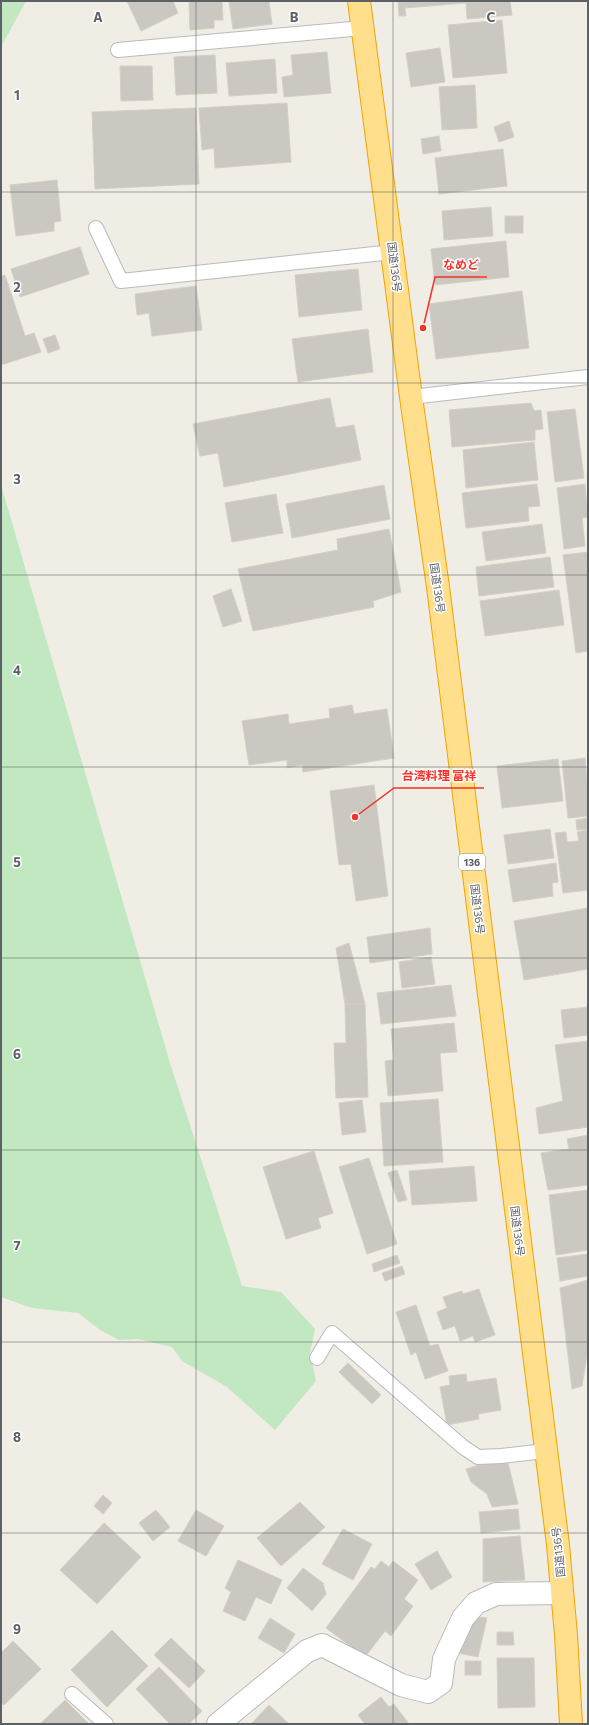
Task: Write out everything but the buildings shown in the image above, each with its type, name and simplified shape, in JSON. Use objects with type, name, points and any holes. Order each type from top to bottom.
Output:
[{"type":"highway","name":"国道136号","points":[[359,1],[411,397],[438,586],[545,1450],[562,1593],[571,1724]]},
{"type":"street","points":[[218,1724],[307,1651],[322,1645],[401,1685],[428,1692],[441,1683],[444,1659],[464,1618],[476,1603],[496,1594],[562,1593]]},
{"type":"lane","points":[[118,50],[363,28]]},
{"type":"lane","points":[[96,228],[121,281],[393,252]]},
{"type":"lane","points":[[411,397],[588,377]]},
{"type":"lane","points":[[317,1358],[332,1333],[463,1447],[478,1457],[501,1456],[545,1450]]},
{"type":"lane","points":[[72,1694],[106,1724]]},
{"type":"green space","points":[[1,1],[26,1],[1,47]]},
{"type":"green space","points":[[1,485],[170,1063],[242,1286],[281,1292],[315,1329],[310,1353],[316,1381],[275,1430],[227,1387],[182,1361],[172,1347],[138,1339],[119,1340],[100,1330],[78,1313],[32,1308],[1,1297]]},
{"type":"place","name":"なめど","points":[[423,328]]},
{"type":"place","name":"台湾料理 富祥","points":[[355,817]]}]
